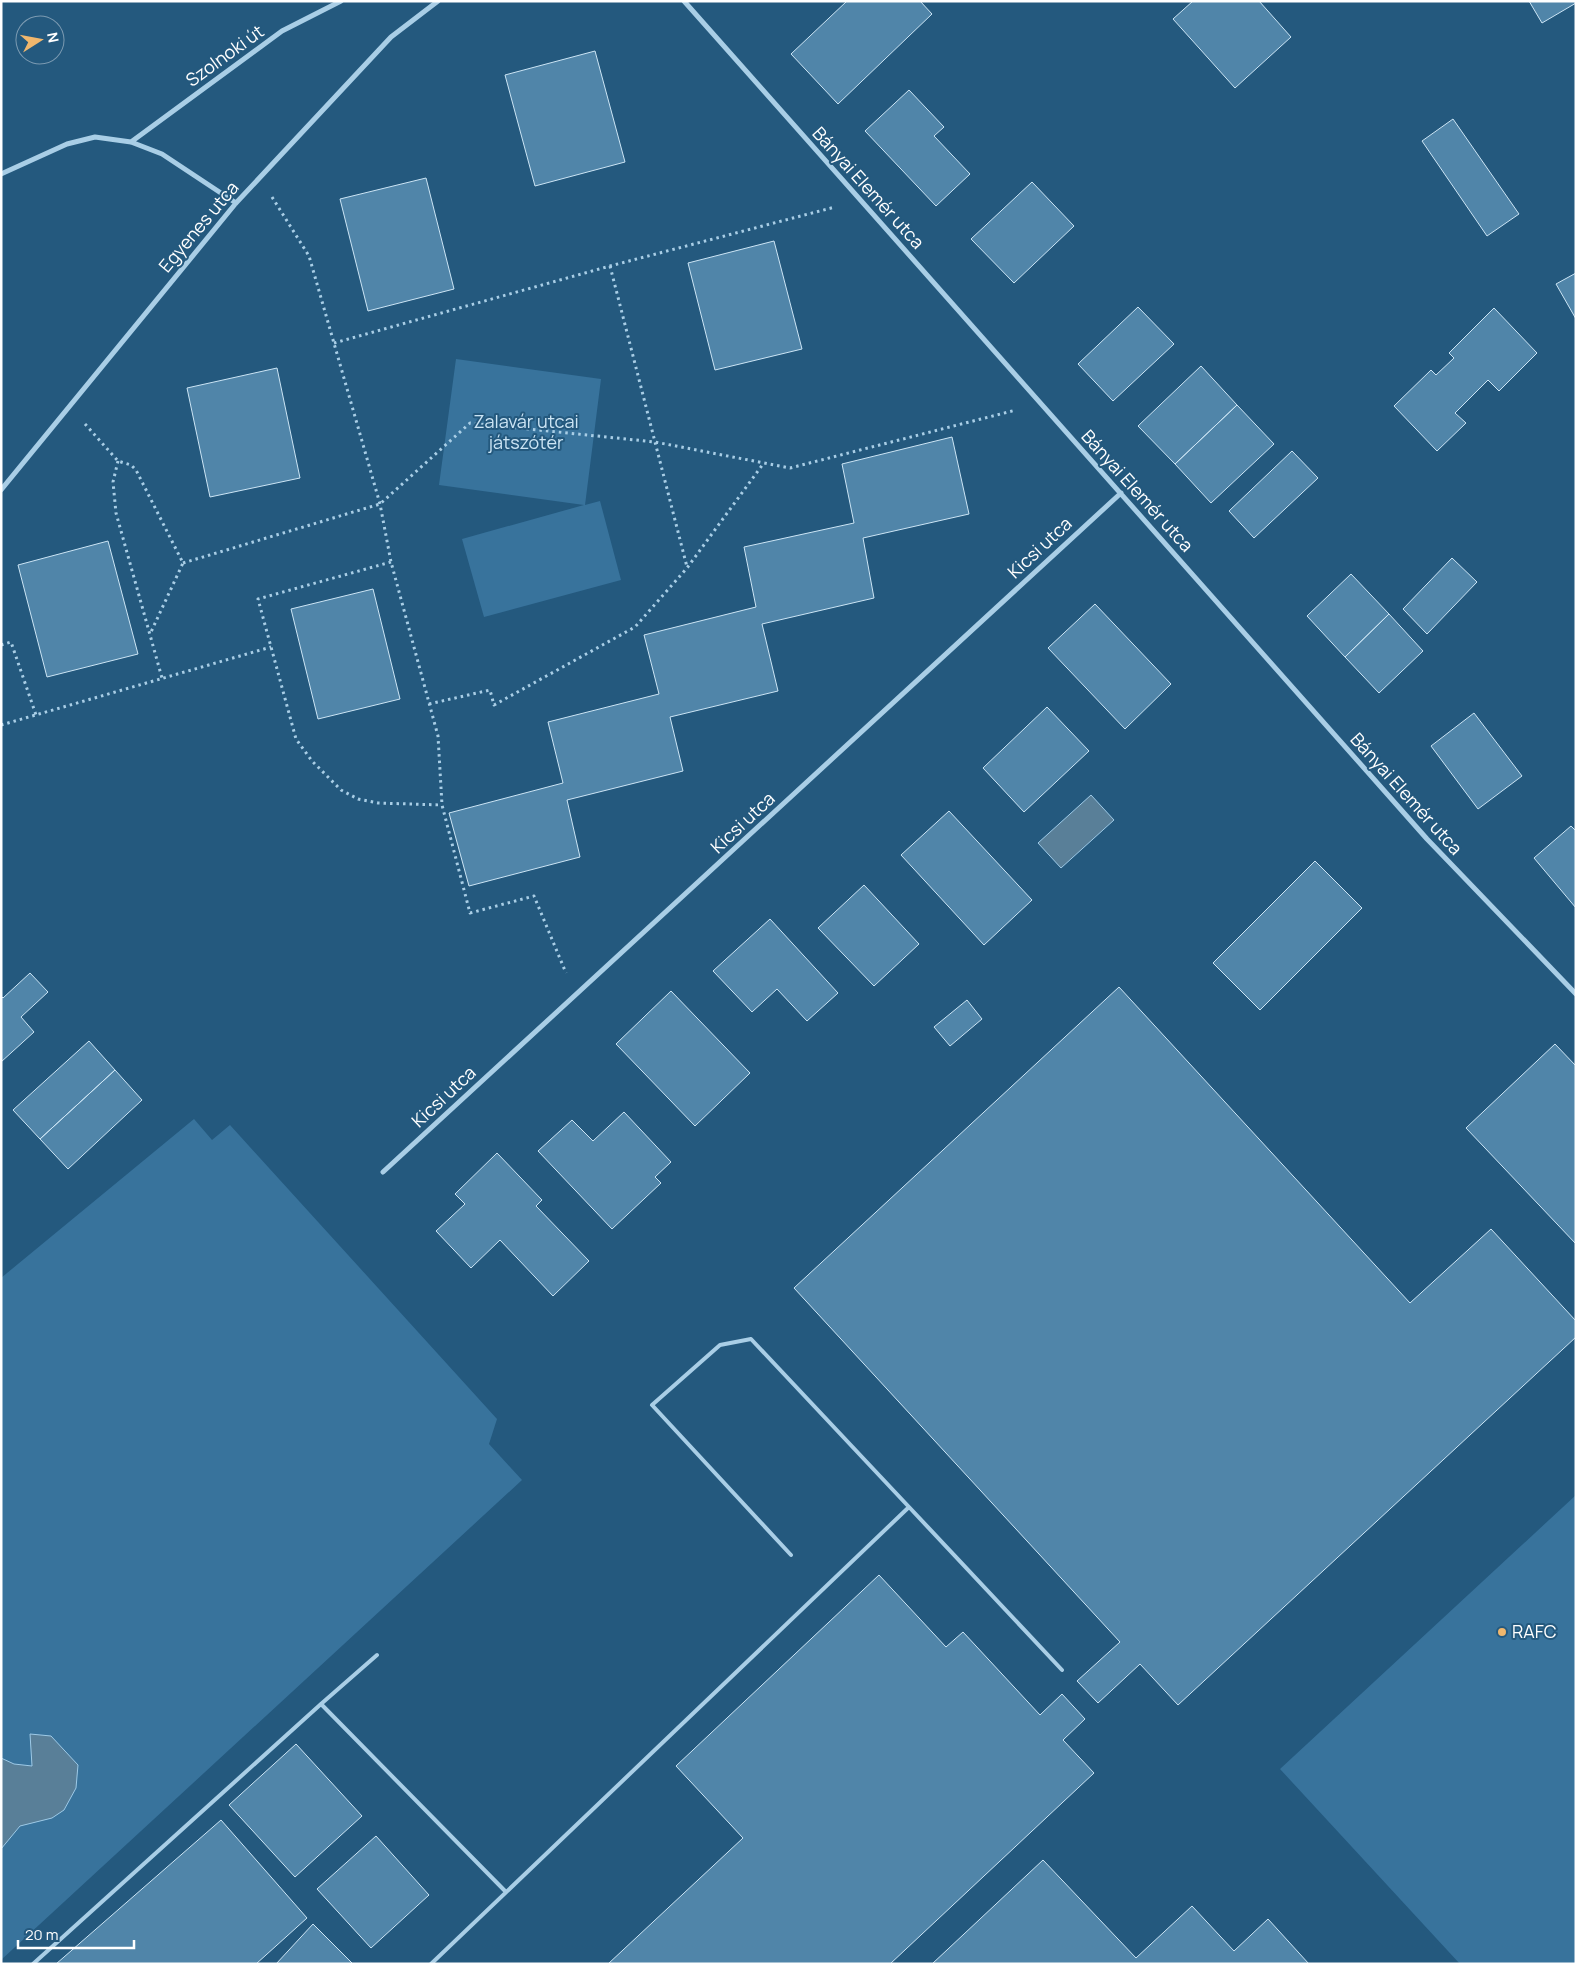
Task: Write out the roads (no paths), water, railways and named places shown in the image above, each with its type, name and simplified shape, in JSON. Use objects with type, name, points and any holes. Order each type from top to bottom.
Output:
[{"type":"street","name":"Szolnoki út","points":[[131,142],[282,31],[341,1]]},
{"type":"street","name":"Egyenes utca","points":[[1,490],[236,203],[391,37],[438,1]]},
{"type":"street","name":"Bányai Elemér utca","points":[[684,1],[1427,839],[1576,994]]},
{"type":"street","points":[[1,174],[68,144],[95,137],[131,142],[162,154],[236,203]]},
{"type":"street","name":"Kicsi utca","points":[[382,1172],[1121,493]]},
{"type":"lane","points":[[791,1555],[652,1406],[720,1345],[751,1339],[1062,1670]]},
{"type":"lane","points":[[431,1964],[909,1507]]},
{"type":"lane","points":[[33,1964],[377,1655]]},
{"type":"lane","points":[[321,1704],[506,1892]]},
{"type":"place","name":"RAFC","points":[[1502,1632]]},
{"type":"park label","name":"Zalavár utcai játszótér","points":[[526,432]]}]
